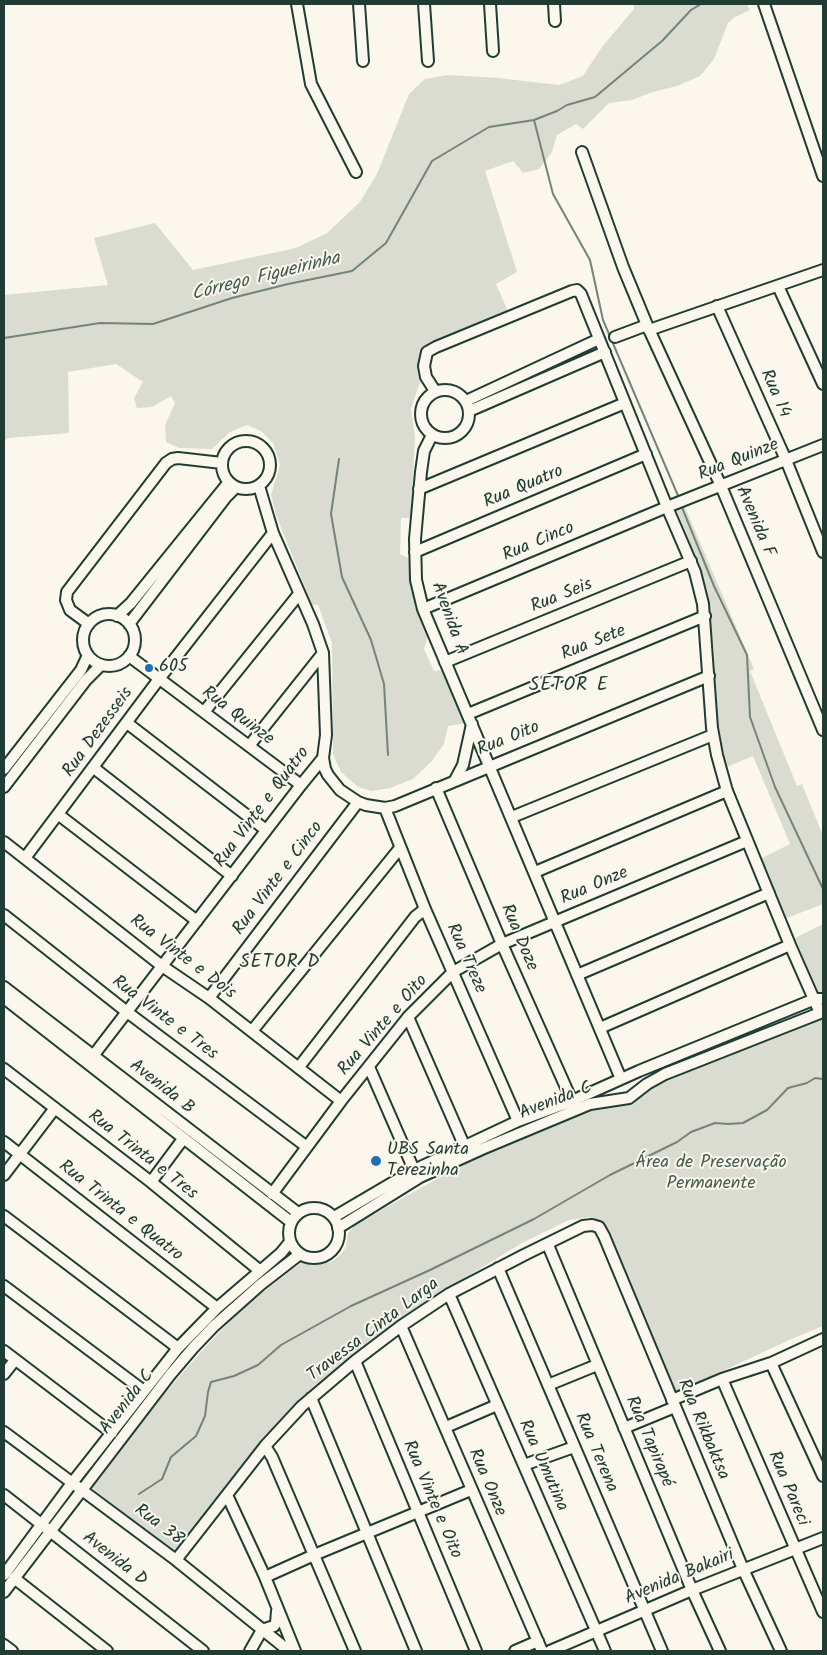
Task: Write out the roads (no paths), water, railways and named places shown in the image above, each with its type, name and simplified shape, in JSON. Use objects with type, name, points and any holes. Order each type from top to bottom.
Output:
[{"type":"street","points":[[297,4],[311,84],[356,172]]},
{"type":"street","points":[[359,4],[363,61]]},
{"type":"street","points":[[424,4],[428,61]]},
{"type":"street","points":[[490,4],[493,51]]},
{"type":"street","points":[[554,4],[555,21]]},
{"type":"street","points":[[764,4],[823,176]]},
{"type":"street","name":"Avenida F","points":[[582,152],[623,267],[648,328],[721,486],[823,730]]},
{"type":"street","points":[[615,337],[717,306],[823,270]]},
{"type":"street","points":[[778,286],[823,384]]},
{"type":"street","points":[[435,391],[426,377],[424,366],[427,352],[572,290],[577,290],[581,294],[646,454],[676,503],[703,604],[714,734],[727,791],[790,945],[819,999],[822,1012]]},
{"type":"street","name":"Rua 14","points":[[717,306],[786,460],[823,552]]},
{"type":"street","points":[[468,406],[599,339]]},
{"type":"street","points":[[468,406],[605,352]]},
{"type":"street","points":[[449,389],[462,395],[468,406],[466,426],[455,436],[439,438],[432,435],[422,423],[421,408],[424,401],[435,391],[449,389]]},
{"type":"street","points":[[419,489],[625,403]]},
{"type":"street","name":"Avenida A","points":[[432,435],[424,451],[419,489],[415,552],[416,580],[423,610],[490,766]]},
{"type":"street","points":[[242,440],[251,440],[265,449],[269,456],[269,473],[259,486],[244,490],[233,484],[225,476],[222,463],[228,448],[242,440]]},
{"type":"street","name":"Rua Quinze","points":[[676,503],[823,445]]},
{"type":"street","name":"Rua Quatro","points":[[415,552],[646,454]]},
{"type":"street","points":[[89,624],[70,610],[66,600],[67,592],[166,463],[178,458],[222,463]]},
{"type":"street","points":[[118,616],[233,484]]},
{"type":"street","points":[[129,624],[214,513],[233,484]]},
{"type":"street","name":"Rua Vinte e Quatro","points":[[93,1056],[266,830],[324,758],[326,727],[323,653],[313,624],[273,534],[259,486]]},
{"type":"street","name":"Rua Cinco","points":[[423,610],[676,503]]},
{"type":"street","name":"Rua Dezesseis","points":[[25,858],[159,679],[273,534]]},
{"type":"street","name":"Rua Seis","points":[[445,662],[691,561]]},
{"type":"street","points":[[204,712],[299,594]]},
{"type":"street","points":[[107,614],[118,616],[129,624],[133,632],[135,640],[133,649],[129,656],[117,665],[102,665],[88,655],[83,639],[85,631],[89,624],[100,616],[107,614]]},
{"type":"street","name":"Rua Sete","points":[[470,718],[705,616]]},
{"type":"street","points":[[249,746],[323,653]]},
{"type":"street","points":[[4,769],[81,670],[88,655]]},
{"type":"street","name":"Rua Quinze","points":[[129,656],[301,785]]},
{"type":"street","points":[[4,788],[86,680],[102,665]]},
{"type":"street","name":"Rua Oito","points":[[324,758],[325,769],[340,790],[366,806],[385,808],[395,806],[709,676]]},
{"type":"street","points":[[455,780],[463,765],[470,718]]},
{"type":"street","points":[[127,723],[266,830]]},
{"type":"street","points":[[512,817],[714,734]]},
{"type":"street","name":"Rua Onze","points":[[490,766],[555,921],[747,841]]},
{"type":"street","points":[[94,768],[232,876]]},
{"type":"street","name":"Rua Doze","points":[[436,788],[502,944],[572,1101]]},
{"type":"street","points":[[535,872],[727,791]]},
{"type":"street","name":"Rua Vinte e Cinco","points":[[209,998],[358,802]]},
{"type":"street","name":"Rua Treze","points":[[385,808],[425,909],[518,1121]]},
{"type":"street","points":[[59,815],[197,921]]},
{"type":"street","name":"Rua Vinte e Dois","points":[[4,842],[162,966],[209,998],[341,1101]]},
{"type":"street","points":[[252,1032],[400,848]]},
{"type":"street","points":[[577,975],[769,893]]},
{"type":"street","points":[[299,1067],[415,917],[425,909]]},
{"type":"street","name":"Rua Vinte e Tres","points":[[4,916],[127,1012],[306,1147]]},
{"type":"street","points":[[555,921],[621,1079]]},
{"type":"street","name":"Rua Vinte e Oito","points":[[272,1194],[341,1101],[408,1017],[453,972],[502,944],[555,921]]},
{"type":"street","points":[[600,1028],[790,945]]},
{"type":"street","name":"Avenida B","points":[[4,987],[298,1213]]},
{"type":"street","name":"Avenida B","points":[[4,998],[291,1222]]},
{"type":"street","name":"Avenida C","points":[[334,1217],[414,1170],[518,1121],[572,1101],[621,1079],[819,999]]},
{"type":"street","name":"Avenida C","points":[[338,1228],[420,1177],[473,1153],[590,1104],[629,1098],[655,1078],[822,1012]]},
{"type":"street","points":[[408,1017],[464,1146]]},
{"type":"street","points":[[369,1067],[414,1170]]},
{"type":"street","name":"Rua Trinta e Tres","points":[[4,1069],[151,1182],[259,1270]]},
{"type":"street","points":[[618,1100],[610,1095],[609,1088],[621,1079],[636,1078],[641,1089]]},
{"type":"street","points":[[4,1175],[55,1108]]},
{"type":"street","points":[[151,1182],[183,1138]]},
{"type":"street","name":"Rua Trinta e Quatro","points":[[4,1142],[217,1308]]},
{"type":"street","points":[[311,1208],[320,1208],[327,1211],[334,1217],[338,1228],[338,1240],[335,1248],[322,1257],[315,1258],[307,1258],[294,1249],[288,1232],[291,1222],[298,1213],[311,1208]]},
{"type":"street","points":[[4,1216],[178,1348]]},
{"type":"street","name":"Travessa Cinta Larga","points":[[176,1560],[265,1446],[311,1398],[355,1361],[401,1326],[449,1294],[583,1226],[592,1225]]},
{"type":"street","name":"Rua Rikbaktsa","points":[[592,1225],[599,1227],[604,1236],[743,1569],[781,1651]]},
{"type":"street","name":"Avenida C","points":[[46,1528],[72,1484],[178,1348],[217,1308],[290,1242]]},
{"type":"street","name":"Rua Tapirapé","points":[[548,1245],[692,1590],[720,1651]]},
{"type":"street","name":"Avenida C","points":[[4,1592],[7,1574],[81,1490],[170,1375],[214,1326],[260,1285],[300,1254]]},
{"type":"street","name":"Rua Terena","points":[[498,1268],[662,1651]]},
{"type":"street","points":[[4,1286],[144,1391]]},
{"type":"street","name":"Rua Umutina","points":[[449,1294],[605,1651]]},
{"type":"street","name":"Rua Onze","points":[[401,1326],[540,1646]]},
{"type":"street","points":[[624,1428],[722,1379],[771,1363],[823,1341]]},
{"type":"street","points":[[4,1351],[112,1433]]},
{"type":"street","points":[[4,1374],[15,1360]]},
{"type":"street","name":"Rua Vinte e Oito","points":[[355,1361],[476,1651]]},
{"type":"street","points":[[771,1363],[823,1476]]},
{"type":"street","points":[[548,1385],[597,1365]]},
{"type":"street","name":"Rua Pareci","points":[[722,1379],[823,1612]]},
{"type":"street","points":[[311,1398],[416,1651]]},
{"type":"street","points":[[446,1427],[496,1405]]},
{"type":"street","name":"Rua 38","points":[[4,1432],[176,1560],[289,1651]]},
{"type":"street","points":[[265,1446],[272,1458],[355,1651]]},
{"type":"street","points":[[524,1465],[574,1447]]},
{"type":"street","points":[[265,1577],[471,1490]]},
{"type":"street","name":"Avenida D","points":[[4,1495],[203,1651]]},
{"type":"street","points":[[227,1495],[265,1577],[295,1651]]},
{"type":"street","name":"Avenida Bakairi","points":[[550,1651],[692,1590],[823,1538]]},
{"type":"street","points":[[7,1574],[108,1651]]},
{"type":"street","points":[[250,1651],[262,1630],[274,1626],[276,1623],[276,1605]]},
{"type":"street","points":[[4,1645],[12,1651]]},
{"type":"street","points":[[515,1651],[540,1646]]},
{"type":"waterway","name":"Córrego Figueirinha","points":[[4,338],[100,323],[153,324],[232,298],[352,271],[386,243],[432,161],[489,127],[534,120],[567,105],[595,97],[662,41],[691,10],[701,4]]},
{"type":"waterway","points":[[534,120],[553,194],[590,260],[603,320],[679,498]]},
{"type":"waterway","points":[[339,459],[331,514],[342,577],[371,640],[384,684],[388,755]]},
{"type":"waterway","points":[[681,505],[714,586],[747,655],[750,717],[775,787],[823,889]]},
{"type":"waterway","points":[[139,1494],[162,1479],[171,1457],[196,1436],[205,1416],[211,1382],[234,1376],[258,1365],[281,1345],[351,1306],[534,1219],[610,1175],[677,1142],[691,1132],[715,1123],[743,1123],[767,1110],[788,1088],[807,1083],[815,1078],[823,1079]]},
{"type":"place","name":"605","points":[[149,668]]},
{"type":"place","name":"UBS Santa Terezinha","points":[[376,1161]]},
{"type":"district","name":"SETOR E","points":[[569,687]]},
{"type":"district","name":"SETOR D","points":[[280,964]]},
{"type":"park label","name":"Área de Preservação Permanente","points":[[711,1174]]}]
